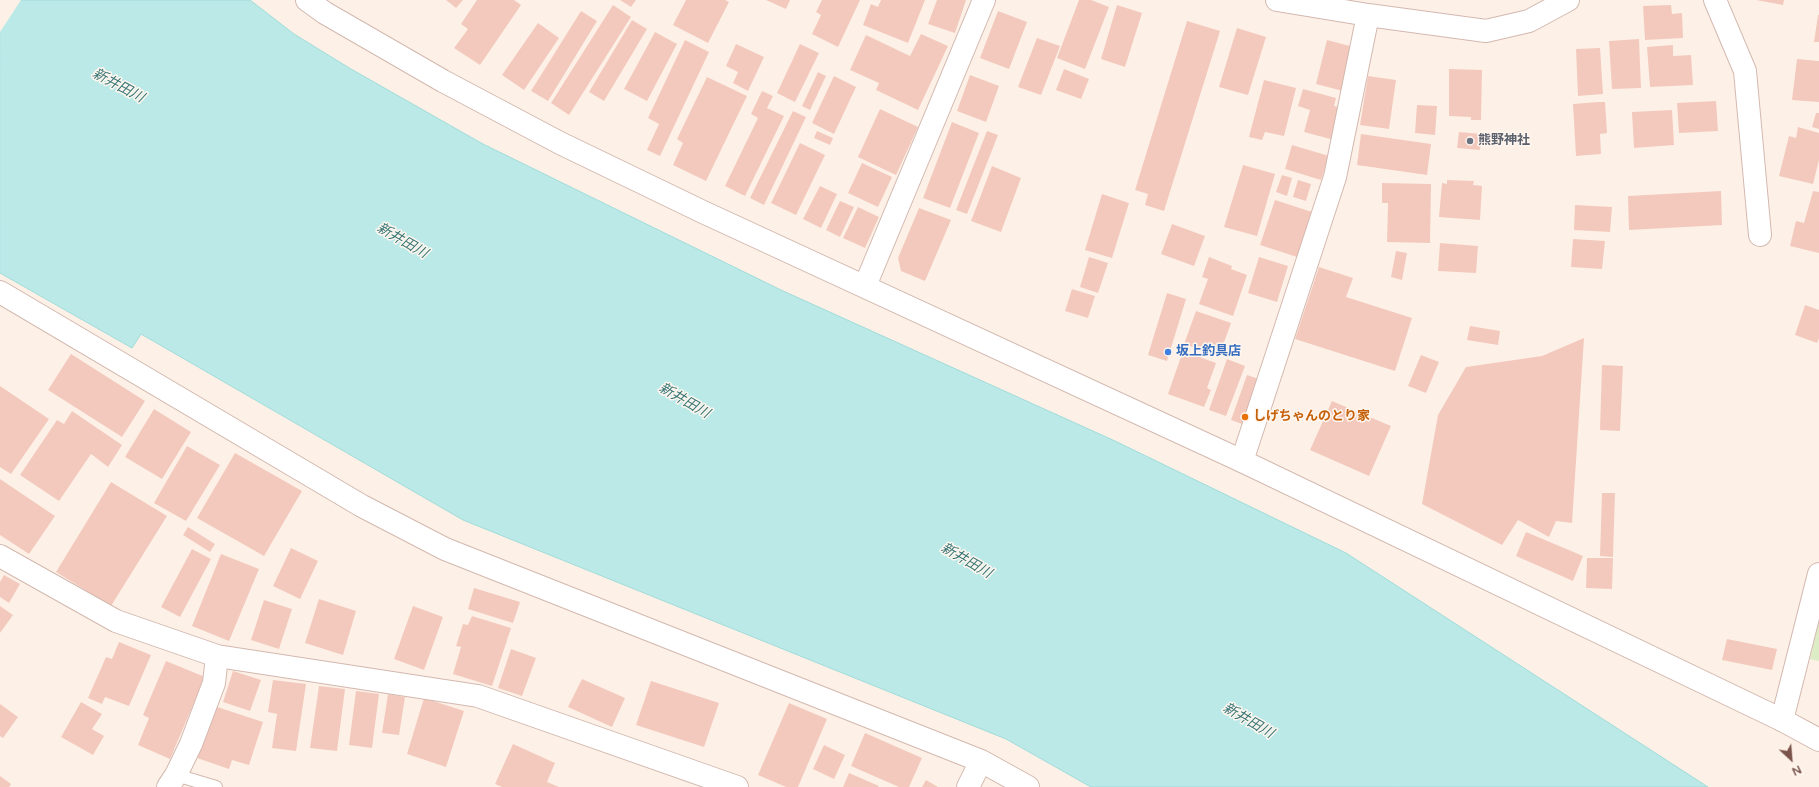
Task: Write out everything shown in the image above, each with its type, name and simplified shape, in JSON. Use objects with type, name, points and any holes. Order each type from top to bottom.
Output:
[{"type":"street","points":[[307,0],[325,13],[443,81],[560,143],[704,212],[1242,461],[1782,720],[1819,740]]},
{"type":"street","points":[[865,286],[984,0]]},
{"type":"street","points":[[1277,0],[1368,15],[1486,31],[1529,21],[1568,0]]},
{"type":"street","points":[[1715,0],[1745,71],[1760,235]]},
{"type":"street","points":[[1242,461],[1335,177],[1368,15]]},
{"type":"street","points":[[0,292],[362,506],[445,549],[981,761],[1028,787]]},
{"type":"street","points":[[0,556],[116,621],[217,656],[478,696],[737,787]]},
{"type":"street","points":[[1782,720],[1819,574]]},
{"type":"street","points":[[172,781],[191,744],[214,683],[217,656]]},
{"type":"street","points":[[968,787],[981,761]]},
{"type":"lane","points":[[172,781],[216,787]]},
{"type":"green space","points":[[1819,621],[1819,661],[1810,659]]},
{"type":"water","name":"新井田川","points":[[0,0],[250,0],[294,34],[351,69],[483,144],[781,290],[1115,441],[1346,553],[1708,787],[1091,787],[1006,739],[463,520],[141,334],[132,348],[0,273]]},
{"type":"pier","points":[[0,0],[21,0],[0,32]]},
{"type":"building","points":[[446,0],[463,0],[456,8]]},
{"type":"building","points":[[477,0],[514,0],[521,5],[480,65],[454,48],[468,29],[461,24]]},
{"type":"building","points":[[620,0],[636,0],[631,7]]},
{"type":"building","points":[[686,0],[725,0],[729,2],[708,43],[673,25]]},
{"type":"building","points":[[766,0],[790,0],[786,9]]},
{"type":"building","points":[[822,0],[860,0],[838,47],[812,34],[821,15],[816,12]]},
{"type":"building","points":[[881,0],[925,0],[908,43],[863,25],[871,4],[878,7]]},
{"type":"building","points":[[937,0],[966,0],[955,33],[928,24]]},
{"type":"building","points":[[1079,0],[1091,0],[1109,7],[1085,69],[1057,58]]},
{"type":"building","points":[[1756,0],[1784,0],[1783,5]]},
{"type":"building","points":[[613,5],[631,17],[569,115],[551,103]]},
{"type":"building","points":[[1117,5],[1142,13],[1125,67],[1101,59]]},
{"type":"building","points":[[1671,5],[1672,14],[1682,13],[1683,38],[1645,40],[1643,6]]},
{"type":"building","points":[[581,11],[597,21],[548,101],[531,91]]},
{"type":"building","points":[[998,11],[1027,22],[1009,69],[980,58]]},
{"type":"building","points":[[1818,15],[1819,42],[1814,42]]},
{"type":"building","points":[[632,20],[647,29],[604,101],[589,92]]},
{"type":"building","points":[[1187,21],[1220,31],[1164,211],[1145,205],[1148,194],[1135,190]]},
{"type":"building","points":[[538,23],[559,38],[524,90],[502,75]]},
{"type":"building","points":[[1237,28],[1266,37],[1248,95],[1219,87]]},
{"type":"building","points":[[655,32],[677,44],[647,101],[624,89]]},
{"type":"building","points":[[921,34],[948,46],[918,110],[876,90],[879,83],[850,70],[866,35],[910,56]]},
{"type":"building","points":[[1037,38],[1060,46],[1041,95],[1018,87]]},
{"type":"building","points":[[1639,39],[1641,88],[1612,89],[1609,41]]},
{"type":"building","points":[[685,40],[709,52],[660,156],[647,150],[659,124],[648,118]]},
{"type":"building","points":[[1327,40],[1354,47],[1343,91],[1316,84]]},
{"type":"building","points":[[736,44],[764,57],[748,91],[733,83],[738,72],[726,66]]},
{"type":"building","points":[[800,44],[819,53],[795,102],[777,93]]},
{"type":"building","points":[[1673,45],[1673,56],[1691,55],[1693,85],[1650,87],[1647,47]]},
{"type":"building","points":[[1600,48],[1603,94],[1578,96],[1576,49]]},
{"type":"building","points":[[1797,59],[1819,61],[1819,102],[1792,100]]},
{"type":"building","points":[[1064,69],[1089,79],[1081,99],[1056,90]]},
{"type":"building","points":[[1449,69],[1482,70],[1481,120],[1471,120],[1471,117],[1449,116]]},
{"type":"building","points":[[818,72],[826,76],[810,110],[802,106]]},
{"type":"building","points":[[970,75],[999,86],[986,122],[957,111]]},
{"type":"building","points":[[834,76],[856,87],[834,134],[812,123]]},
{"type":"building","points":[[1368,76],[1396,80],[1389,129],[1360,125]]},
{"type":"building","points":[[707,77],[747,96],[706,181],[673,165],[683,143],[677,139]]},
{"type":"building","points":[[1264,80],[1296,88],[1284,136],[1265,132],[1262,140],[1249,137]]},
{"type":"building","points":[[1303,89],[1336,98],[1334,106],[1342,108],[1334,140],[1304,132],[1310,110],[1298,106]]},
{"type":"building","points":[[762,91],[773,96],[767,108],[784,116],[745,196],[725,186],[758,118],[751,114]]},
{"type":"building","points":[[1716,101],[1718,131],[1679,133],[1677,103]]},
{"type":"building","points":[[1605,102],[1607,133],[1600,134],[1601,154],[1576,156],[1573,104]]},
{"type":"building","points":[[1417,105],[1437,106],[1435,135],[1415,133]]},
{"type":"building","points":[[880,109],[918,127],[896,175],[858,157]]},
{"type":"building","points":[[1672,110],[1674,145],[1634,148],[1632,112]]},
{"type":"building","points":[[793,111],[806,117],[764,205],[750,198]]},
{"type":"building","points":[[1816,113],[1819,113],[1819,129],[1812,127]]},
{"type":"building","points":[[952,122],[979,133],[950,208],[923,198]]},
{"type":"building","points":[[1798,127],[1819,133],[1819,160],[1813,184],[1779,176],[1789,136],[1796,138]]},
{"type":"building","points":[[817,131],[833,138],[830,145],[814,138]]},
{"type":"building","points":[[987,131],[998,135],[967,214],[956,210]]},
{"type":"building","name":"熊野神社","points":[[1459,132],[1482,134],[1480,150],[1457,148]]},
{"type":"building","points":[[1361,134],[1431,144],[1427,175],[1357,165]]},
{"type":"building","points":[[800,143],[825,155],[796,215],[771,203]]},
{"type":"building","points":[[1292,145],[1329,156],[1321,180],[1285,169]]},
{"type":"building","points":[[862,163],[892,177],[878,207],[848,193]]},
{"type":"building","points":[[1243,165],[1275,174],[1257,236],[1224,227]]},
{"type":"building","points":[[992,166],[1021,178],[1001,232],[971,221]]},
{"type":"building","points":[[1282,175],[1292,178],[1287,196],[1276,192]]},
{"type":"building","points":[[1298,180],[1311,184],[1306,201],[1293,197]]},
{"type":"building","points":[[1447,180],[1474,181],[1473,185],[1482,186],[1480,220],[1439,217],[1442,183],[1447,184]]},
{"type":"building","points":[[1382,183],[1431,184],[1430,243],[1387,242],[1388,203],[1382,203]]},
{"type":"building","points":[[820,186],[837,194],[821,228],[803,219]]},
{"type":"building","points":[[1721,191],[1722,225],[1629,230],[1628,196]]},
{"type":"building","points":[[1813,191],[1819,192],[1819,253],[1790,246],[1796,221],[1804,223]]},
{"type":"building","points":[[1102,194],[1129,203],[1112,258],[1085,250]]},
{"type":"building","points":[[1275,200],[1312,212],[1297,257],[1260,245]]},
{"type":"building","points":[[840,201],[854,207],[840,237],[826,230]]},
{"type":"building","points":[[1575,205],[1612,207],[1610,232],[1574,230]]},
{"type":"building","points":[[858,207],[879,217],[865,248],[843,238]]},
{"type":"building","points":[[919,208],[951,220],[925,281],[901,271],[898,258]]},
{"type":"building","points":[[1172,224],[1205,236],[1194,266],[1161,254]]},
{"type":"building","points":[[1573,239],[1605,241],[1602,269],[1571,267]]},
{"type":"building","points":[[1440,243],[1478,246],[1476,273],[1438,271]]},
{"type":"building","points":[[1396,251],[1407,253],[1402,280],[1391,277]]},
{"type":"building","points":[[1089,257],[1108,263],[1098,293],[1080,287]]},
{"type":"building","points":[[1209,257],[1232,266],[1231,269],[1247,275],[1233,316],[1199,304],[1208,279],[1202,277]]},
{"type":"building","points":[[1259,257],[1288,266],[1277,302],[1248,293]]},
{"type":"building","points":[[1319,267],[1353,278],[1346,297],[1412,318],[1395,371],[1295,339]]},
{"type":"building","points":[[1072,289],[1095,296],[1088,318],[1065,311]]},
{"type":"building","points":[[1167,293],[1186,299],[1167,361],[1148,355]]},
{"type":"building","points":[[1805,305],[1819,310],[1819,338],[1817,343],[1795,335]]},
{"type":"building","points":[[1196,311],[1231,323],[1219,356],[1184,344]]},
{"type":"building","points":[[1470,326],[1500,331],[1498,345],[1467,340]]},
{"type":"building","points":[[1584,338],[1572,523],[1556,521],[1549,537],[1518,520],[1502,545],[1422,504],[1438,415],[1466,367],[1542,356]]},
{"type":"building","points":[[1183,351],[1216,363],[1207,388],[1211,390],[1204,407],[1168,394]]},
{"type":"building","points":[[71,354],[145,401],[122,437],[48,390]]},
{"type":"building","points":[[1421,355],[1439,362],[1426,393],[1408,386]]},
{"type":"building","points":[[1227,359],[1245,366],[1226,416],[1209,410]]},
{"type":"building","points":[[1602,365],[1623,366],[1620,431],[1600,430]]},
{"type":"building","points":[[1247,375],[1259,379],[1242,424],[1231,420]]},
{"type":"building","points":[[0,386],[49,419],[11,474],[0,467]]},
{"type":"building","points":[[1332,401],[1391,426],[1369,476],[1310,450]]},
{"type":"building","points":[[154,409],[191,432],[162,479],[125,457]]},
{"type":"building","points":[[72,411],[122,445],[108,467],[91,454],[59,501],[20,475],[57,420],[64,424]]},
{"type":"building","points":[[187,446],[220,465],[186,521],[154,503]]},
{"type":"building","points":[[235,453],[302,491],[264,556],[197,518]]},
{"type":"building","points":[[0,479],[55,516],[29,554],[0,535]]},
{"type":"building","points":[[111,482],[167,516],[111,606],[56,572]]},
{"type":"building","points":[[1602,493],[1615,493],[1613,557],[1600,556]]},
{"type":"building","points":[[188,527],[215,544],[210,552],[183,535]]},
{"type":"building","points":[[1526,532],[1583,556],[1573,581],[1516,556]]},
{"type":"building","points":[[291,548],[318,561],[300,599],[273,586]]},
{"type":"building","points":[[192,549],[211,559],[180,617],[161,607]]},
{"type":"building","points":[[221,554],[259,569],[229,641],[192,626]]},
{"type":"building","points":[[1587,558],[1613,558],[1612,589],[1586,588]]},
{"type":"building","points":[[4,575],[20,584],[9,603],[0,597],[0,582]]},
{"type":"building","points":[[474,588],[520,602],[513,623],[468,609]]},
{"type":"building","points":[[319,599],[356,611],[343,655],[305,643]]},
{"type":"building","points":[[264,600],[292,609],[279,649],[251,640]]},
{"type":"building","points":[[0,606],[13,615],[0,633]]},
{"type":"building","points":[[413,606],[443,617],[424,670],[394,659]]},
{"type":"building","points":[[472,616],[511,628],[492,686],[453,674],[461,647],[456,646],[463,624],[468,625]]},
{"type":"building","points":[[1727,639],[1777,649],[1772,670],[1722,660]]},
{"type":"building","points":[[119,642],[151,655],[129,706],[105,697],[102,704],[88,698],[106,657],[112,659]]},
{"type":"building","points":[[511,649],[536,658],[522,696],[498,688]]},
{"type":"building","points":[[166,661],[205,677],[170,759],[138,745],[149,718],[143,715]]},
{"type":"building","points":[[233,671],[261,680],[250,711],[223,702]]},
{"type":"building","points":[[582,679],[625,698],[612,727],[568,707]]},
{"type":"building","points":[[273,680],[306,684],[296,751],[272,748],[277,714],[268,712]]},
{"type":"building","points":[[651,681],[719,703],[704,747],[636,725]]},
{"type":"building","points":[[319,686],[345,689],[337,751],[310,748]]},
{"type":"building","points":[[356,691],[379,694],[372,748],[349,745]]},
{"type":"building","points":[[388,694],[405,697],[399,735],[382,733]]},
{"type":"building","points":[[424,698],[464,711],[446,767],[407,754]]},
{"type":"building","points":[[81,702],[102,714],[92,729],[104,736],[93,755],[61,737]]},
{"type":"building","points":[[789,703],[827,719],[798,787],[786,787],[758,775]]},
{"type":"building","points":[[0,704],[18,717],[3,738],[0,736]]},
{"type":"building","points":[[214,706],[263,722],[249,765],[232,760],[229,769],[197,758]]},
{"type":"building","points":[[865,733],[922,758],[909,787],[899,787],[851,766]]},
{"type":"building","points":[[513,744],[555,763],[547,782],[559,787],[502,787],[495,784]]},
{"type":"building","points":[[824,745],[845,755],[834,779],[813,769]]},
{"type":"building","points":[[849,773],[879,786],[843,787]]},
{"type":"building","points":[[0,776],[11,784],[9,787],[0,787]]},
{"type":"building","points":[[926,780],[938,787],[922,787]]},
{"type":"place","name":"熊野神社","points":[[1470,141]]},
{"type":"place","name":"坂上釣具店","points":[[1168,352]]},
{"type":"place","name":"しげちゃんのとり家","points":[[1245,417]]}]
